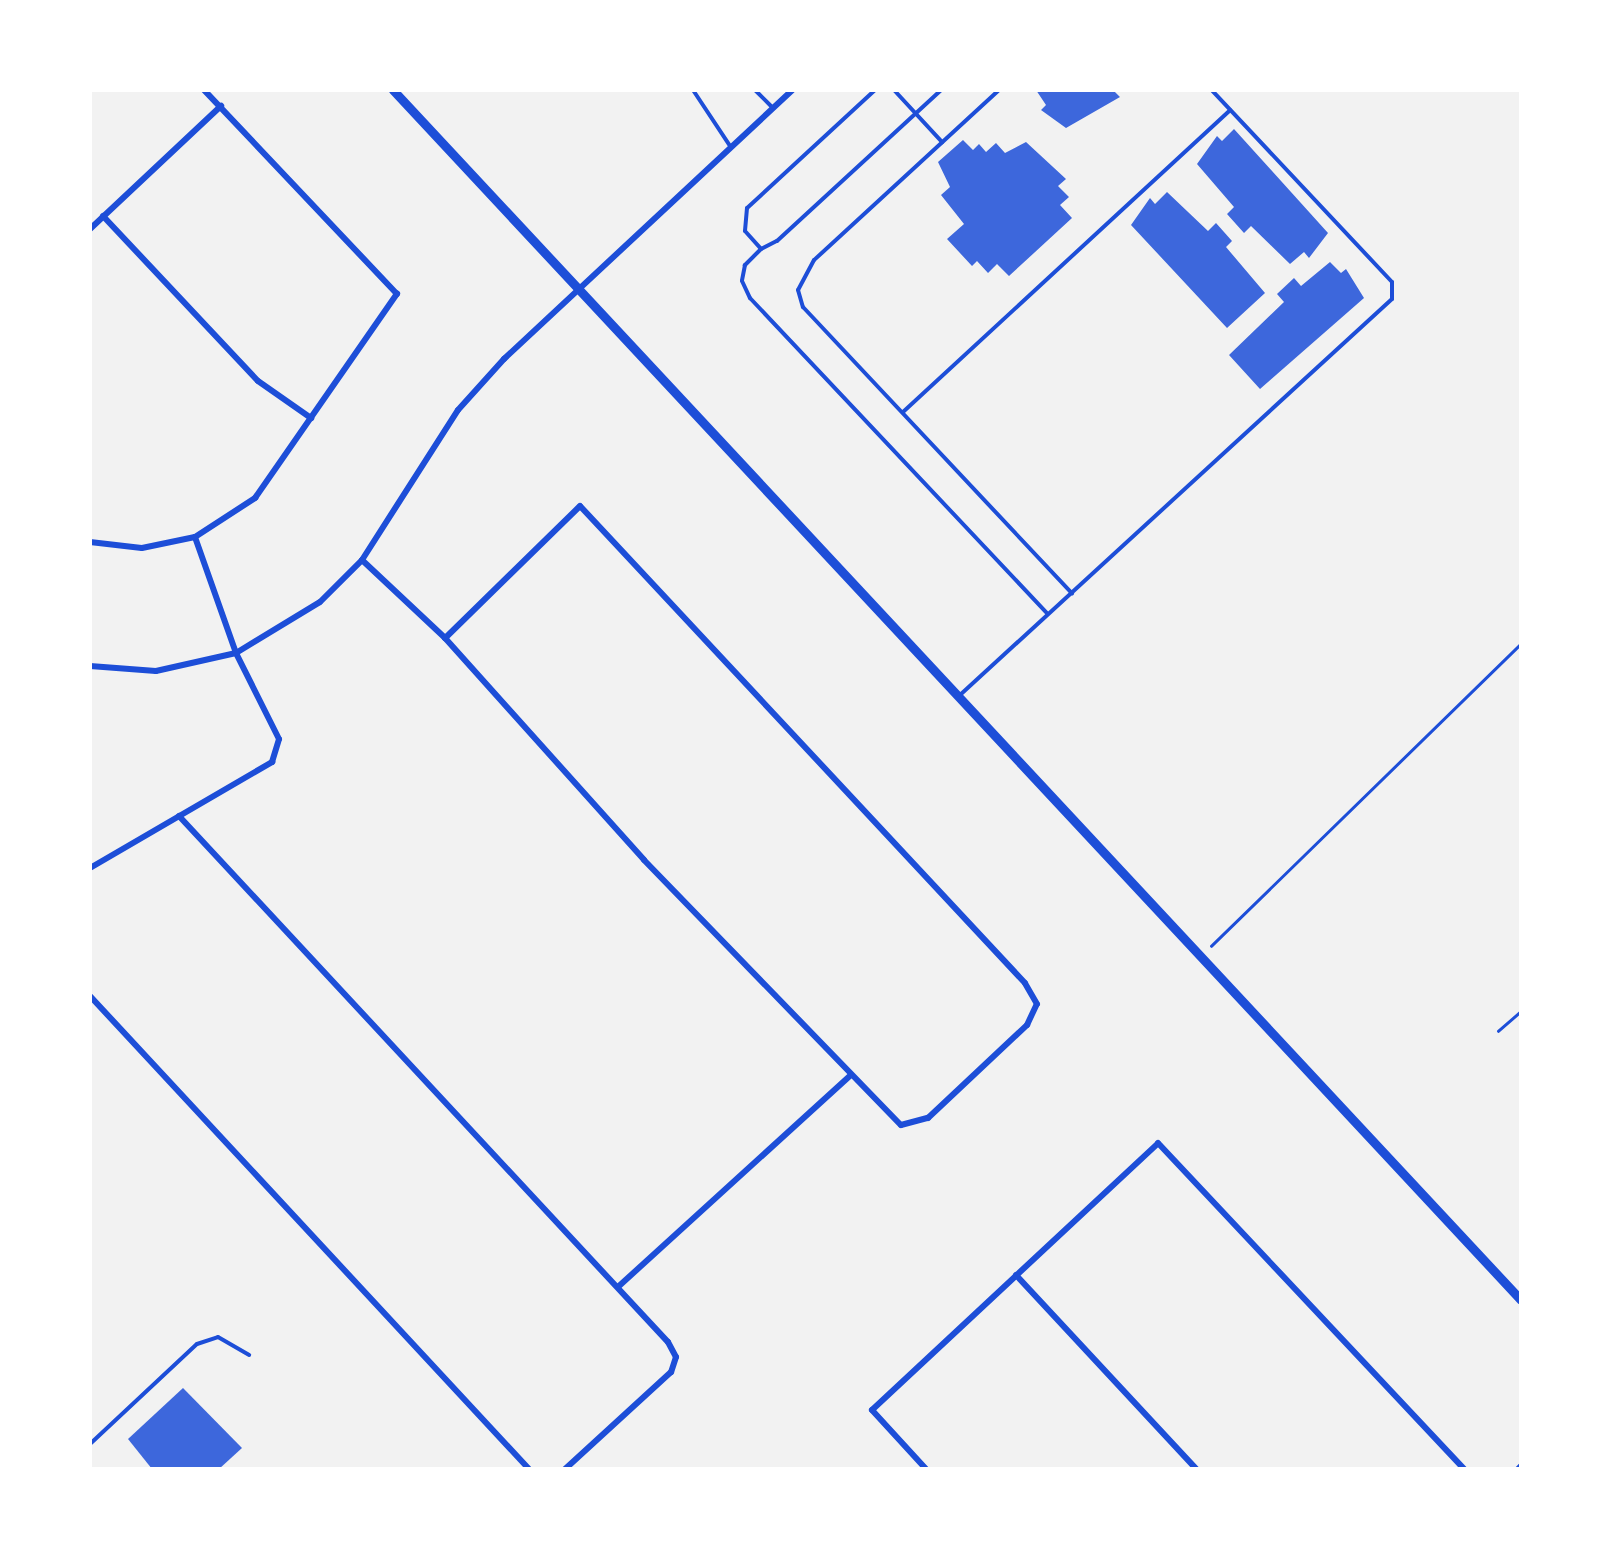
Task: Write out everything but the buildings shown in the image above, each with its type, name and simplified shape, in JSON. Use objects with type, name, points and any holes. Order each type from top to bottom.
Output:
[{"type":"street","points":[[90,542],[142,548],[195,537],[255,498],[398,294],[204,90]]},
{"type":"street","points":[[393,90],[1521,1300]]},
{"type":"street","points":[[90,666],[156,670],[236,652],[320,602],[362,560],[458,410],[577,286],[792,90]]},
{"type":"street","points":[[90,229],[220,106]]},
{"type":"street","points":[[104,216],[258,381],[311,418]]},
{"type":"street","points":[[362,560],[445,638],[850,1076],[901,1125],[928,1118],[1027,1025],[1036,1004],[1024,983],[580,506],[445,638]]},
{"type":"street","points":[[90,868],[272,762],[276,750],[279,739],[236,652],[195,537]]},
{"type":"street","points":[[179,816],[619,1286],[676,1357],[672,1372],[565,1469]]},
{"type":"street","points":[[90,996],[528,1469]]},
{"type":"street","points":[[619,1286],[850,1076]]},
{"type":"street","points":[[926,1469],[872,1410],[1158,1143],[1464,1469]]},
{"type":"street","points":[[1016,1275],[1196,1469]]},
{"type":"lane","points":[[693,90],[730,146]]},
{"type":"lane","points":[[755,90],[772,108]]},
{"type":"lane","points":[[760,249],[744,231],[746,208],[875,90]]},
{"type":"lane","points":[[894,90],[943,143]]},
{"type":"lane","points":[[941,90],[777,241],[760,249],[745,265],[742,281],[750,298],[1048,614]]},
{"type":"lane","points":[[999,90],[814,260],[798,290],[803,307],[1072,594]]},
{"type":"lane","points":[[960,695],[1392,299],[1392,282],[1212,90]]},
{"type":"lane","points":[[903,412],[1230,109]]},
{"type":"lane","points":[[90,1444],[197,1344],[218,1337],[249,1355]]},
{"type":"path","points":[[1201,956],[1521,643]]},
{"type":"path","points":[[1498,1031],[1521,1010]]}]
